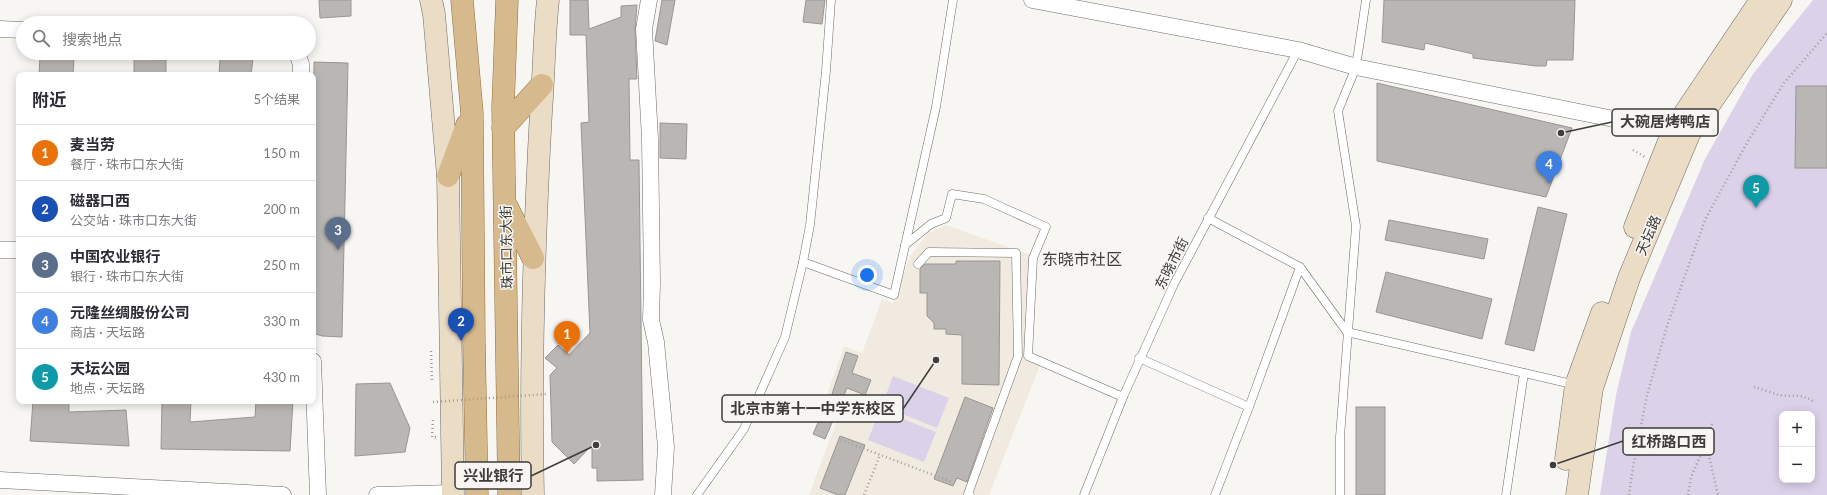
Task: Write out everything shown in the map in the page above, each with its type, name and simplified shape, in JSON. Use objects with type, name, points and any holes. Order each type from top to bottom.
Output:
[{"type":"main road","name":"珠市口东大街","points":[[508,0],[503,128],[509,495]]},
{"type":"main road","points":[[461,3],[472,113],[477,495]]},
{"type":"main road","points":[[503,128],[542,85]]},
{"type":"main road","points":[[448,176],[472,113]]},
{"type":"main road","points":[[505,203],[533,258]]},
{"type":"street","points":[[378,495],[453,494],[448,176],[434,14],[431,0]]},
{"type":"street","name":"珠市口东大街","points":[[533,495],[531,429],[533,258],[543,44],[548,0]]},
{"type":"street","points":[[649,0],[644,29],[650,139],[652,282],[651,320],[656,342],[666,447],[664,495]]},
{"type":"street","points":[[1032,0],[1298,50],[1356,67],[1673,131]]},
{"type":"street","name":"天坛路","points":[[1562,495],[1576,385],[1616,271],[1673,131],[1761,0]]},
{"type":"street","name":"天坛路","points":[[1577,495],[1592,388],[1635,264],[1689,134],[1781,0]]},
{"type":"street","points":[[0,29],[16,30]]},
{"type":"street","points":[[300,60],[301,72]]},
{"type":"street","points":[[0,250],[16,250]]},
{"type":"street","points":[[315,404],[318,495]]},
{"type":"street","points":[[0,480],[284,495]]},
{"type":"lane","points":[[697,495],[744,429],[785,337],[803,262],[810,225],[825,86],[831,0]]},
{"type":"lane","points":[[803,262],[894,295],[936,107],[953,0]]},
{"type":"lane","points":[[1340,495],[1340,437],[1356,226],[1338,111],[1356,67],[1366,0]]},
{"type":"lane","name":"东晓市街","points":[[1084,495],[1139,358],[1174,284],[1298,50]]},
{"type":"lane","points":[[905,245],[931,224],[946,218],[952,194],[984,199],[1046,227],[1033,258],[1028,356]]},
{"type":"lane","points":[[1208,218],[1300,267],[1347,332],[1576,385]]},
{"type":"lane","points":[[918,264],[929,252],[1016,254],[1018,356],[968,494],[970,495]]},
{"type":"lane","points":[[1215,495],[1300,267]]},
{"type":"lane","points":[[1018,356],[1028,356],[1123,397]]},
{"type":"lane","points":[[1139,358],[1249,407]]},
{"type":"lane","points":[[1506,495],[1524,373]]},
{"type":"path","points":[[1629,495],[1632,467],[1647,395],[1666,326],[1705,220],[1748,141],[1784,83],[1827,33]]},
{"type":"path","points":[[431,351],[432,388]]},
{"type":"path","points":[[1754,387],[1780,395],[1810,398],[1814,402]]},
{"type":"path","points":[[433,402],[547,394]]},
{"type":"path","points":[[432,395],[433,409]]},
{"type":"path","points":[[432,416],[432,437]]},
{"type":"path","points":[[1712,424],[1706,435],[1706,443],[1718,495]]},
{"type":"path","points":[[841,440],[952,482]]},
{"type":"path","points":[[1688,495],[1691,477],[1706,443]]},
{"type":"path","points":[[864,495],[880,455]]},
{"type":"shaded area","points":[[1813,0],[1827,0],[1827,495],[1600,495],[1616,395],[1631,332],[1705,159],[1753,74]]},
{"type":"shaded area","points":[[946,225],[1031,255],[1027,357],[1041,363],[989,495],[809,495],[844,401],[827,394],[844,346],[862,353],[882,299],[893,303],[910,256],[928,233]]},
{"type":"shaded area","points":[[893,376],[949,398],[937,428],[882,406]]},
{"type":"shaded area","points":[[880,410],[936,432],[924,462],[868,440]]},
{"type":"building","points":[[319,0],[351,0],[351,16],[320,18]]},
{"type":"building","points":[[570,0],[588,0],[589,29],[621,17],[621,6],[637,5],[635,30],[637,79],[629,79],[630,160],[639,160],[643,480],[597,481],[597,468],[592,468],[592,445],[574,464],[552,442],[550,375],[557,368],[545,358],[558,345],[569,355],[590,333],[581,123],[589,122],[586,35],[570,35]]},
{"type":"building","points":[[662,0],[675,0],[667,45],[655,41]]},
{"type":"building","points":[[806,0],[825,0],[822,24],[803,22]]},
{"type":"building","points":[[1384,0],[1575,0],[1573,60],[1547,60],[1546,66],[1536,66],[1473,58],[1473,54],[1425,43],[1424,50],[1382,42]]},
{"type":"building","points":[[40,60],[74,60],[73,72],[39,72]]},
{"type":"building","points":[[134,60],[166,60],[166,72],[134,72]]},
{"type":"building","points":[[220,60],[253,60],[251,72],[219,72]]},
{"type":"building","points":[[314,62],[348,63],[342,337],[322,336],[316,334],[316,72],[314,72]]},
{"type":"building","points":[[1377,83],[1572,128],[1546,197],[1377,161]]},
{"type":"building","points":[[1796,86],[1827,86],[1827,168],[1795,168]]},
{"type":"building","points":[[660,123],[687,124],[686,159],[660,158]]},
{"type":"building","points":[[1538,207],[1567,214],[1534,351],[1505,344]]},
{"type":"building","points":[[1389,220],[1488,239],[1484,259],[1385,240]]},
{"type":"building","points":[[956,261],[1000,261],[999,385],[962,384],[962,335],[946,334],[946,329],[934,329],[934,323],[927,316],[927,293],[920,293],[920,269],[925,264],[956,264]]},
{"type":"building","points":[[1386,272],[1492,299],[1482,339],[1376,312]]},
{"type":"building","points":[[846,352],[858,356],[852,373],[871,380],[865,395],[847,388],[825,439],[813,434],[828,400],[830,400]]},
{"type":"building","points":[[390,383],[410,428],[405,452],[355,456],[356,384]]},
{"type":"building","points":[[965,397],[993,408],[967,482],[957,478],[953,486],[934,479]]},
{"type":"building","points":[[33,404],[69,404],[69,412],[126,410],[129,446],[30,441]]},
{"type":"building","points":[[162,404],[191,404],[190,422],[255,417],[256,404],[293,404],[290,451],[161,449]]},
{"type":"building","points":[[1356,407],[1385,407],[1385,495],[1356,495]]},
{"type":"building","points":[[840,436],[865,445],[845,495],[838,495],[820,488]]},
{"type":"place","name":"大碗居烤鸭店","points":[[1561,133]]},
{"type":"place","name":"元隆丝绸股份公司","points":[[1549,184]]},
{"type":"place","name":"天坛公园","points":[[1756,208]]},
{"type":"place","name":"中国农业银行","points":[[338,250]]},
{"type":"place","name":"磁器口西","points":[[461,341]]},
{"type":"place","name":"麦当劳","points":[[567,354]]},
{"type":"place","name":"北京市第十一中学东校区","points":[[936,360]]},
{"type":"place","name":"兴业银行","points":[[596,445]]},
{"type":"place","name":"红桥路口西","points":[[1553,465]]},
{"type":"district","name":"东晓市社区","points":[[1082,258]]}]
